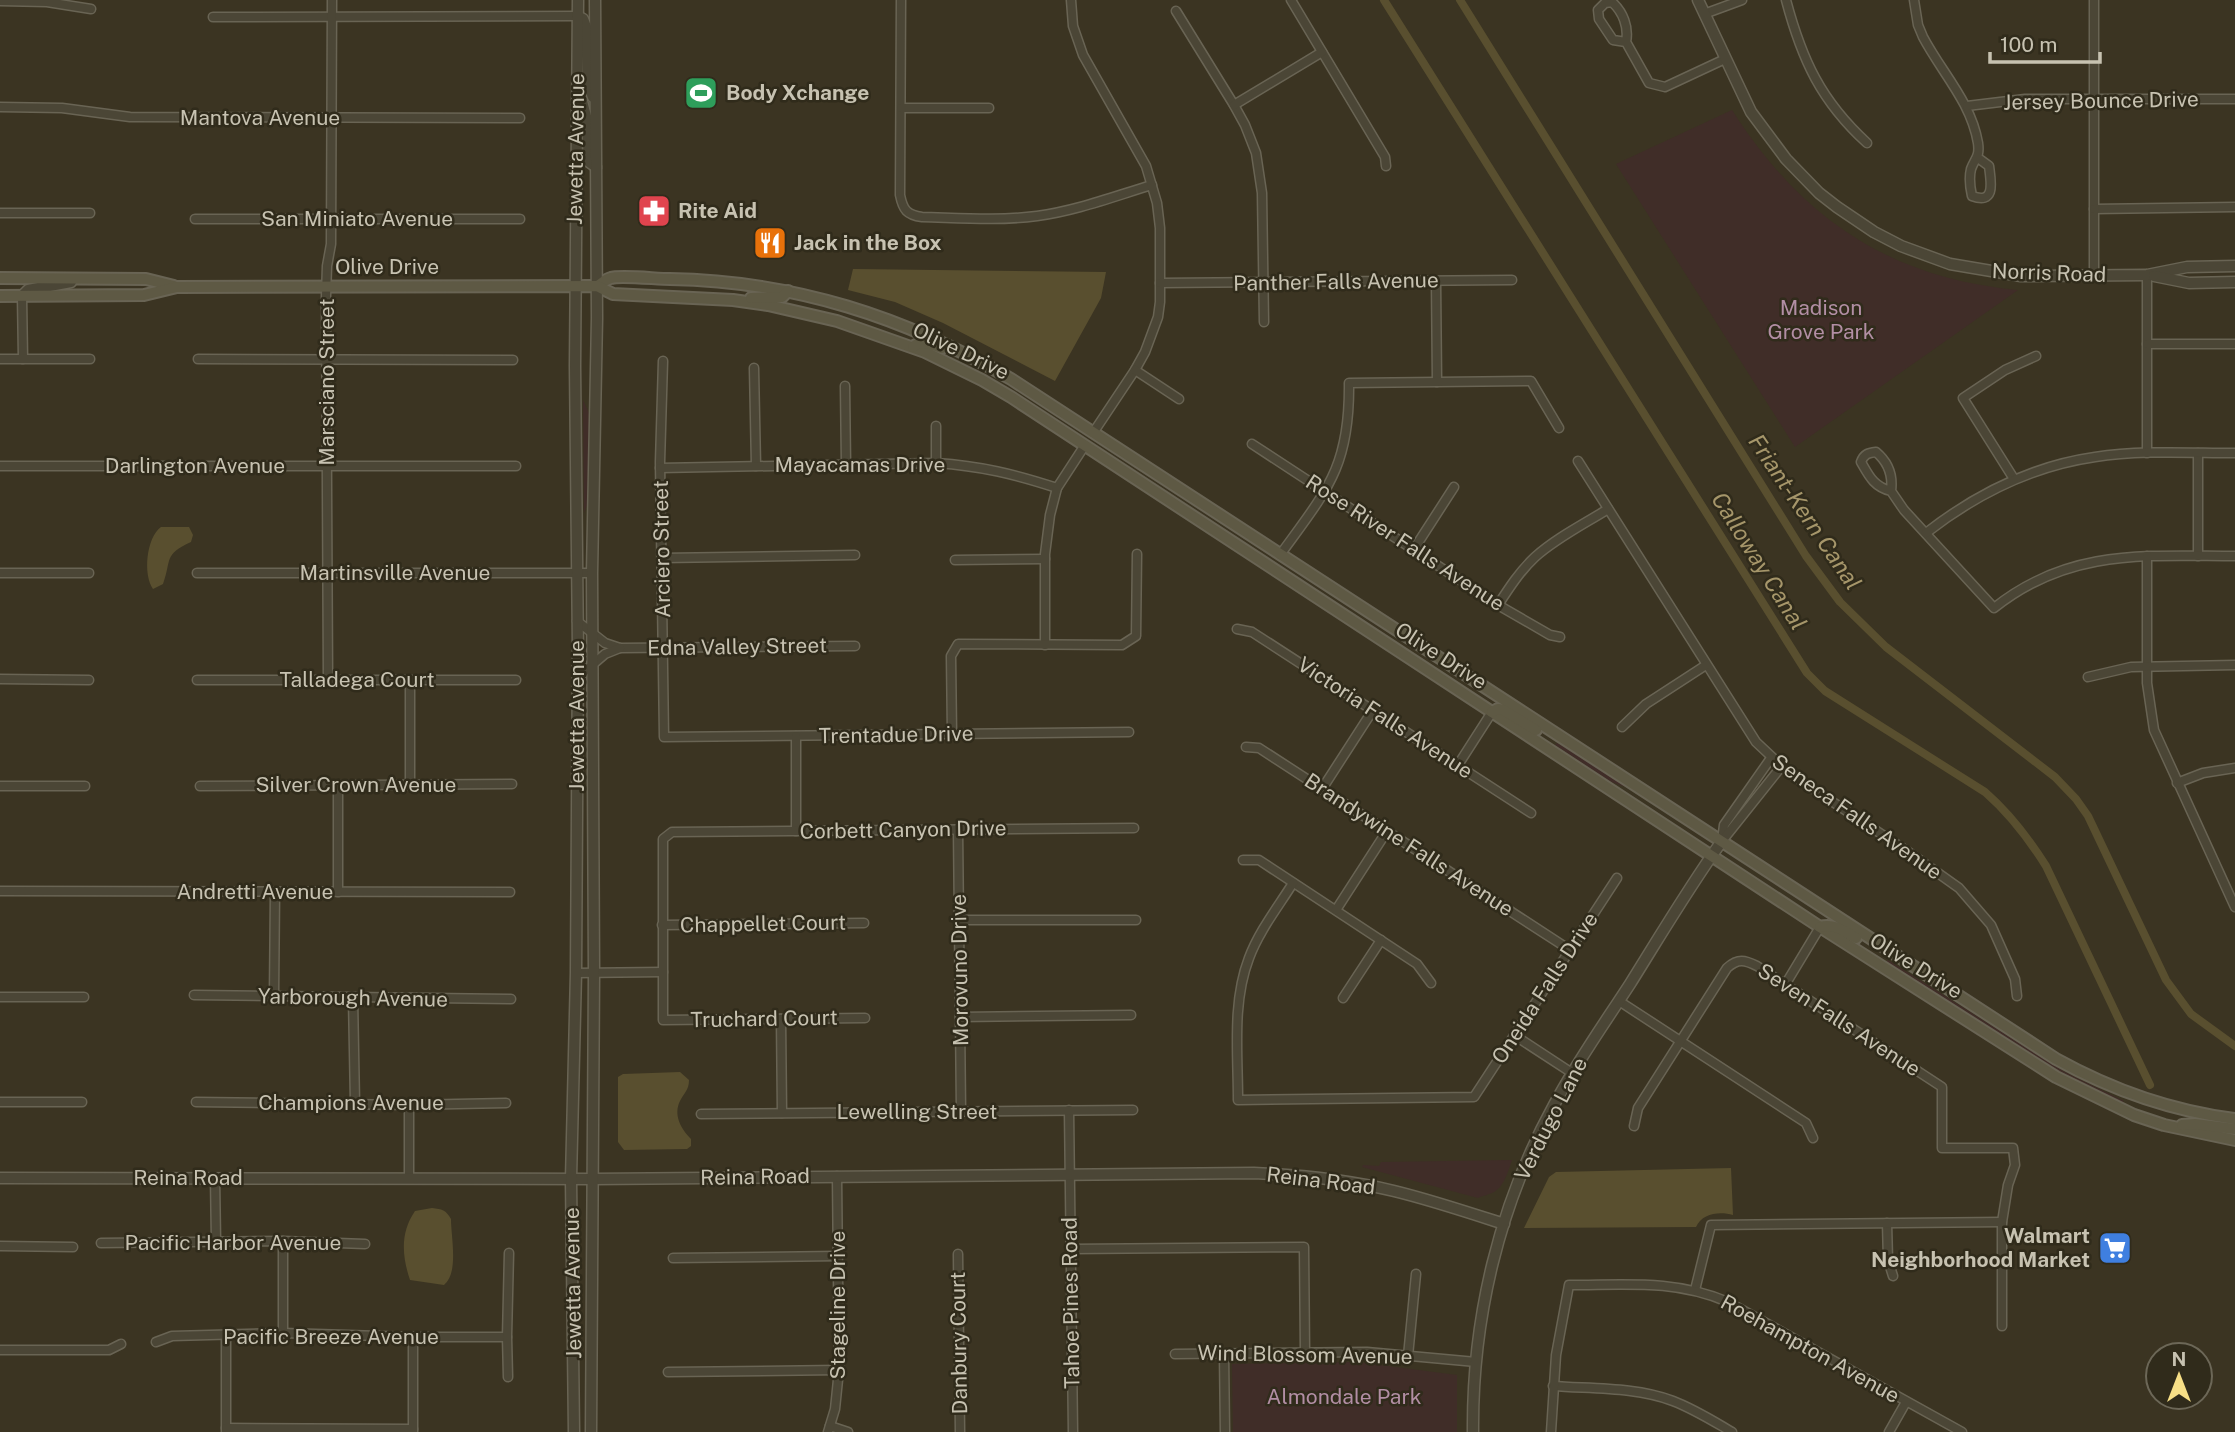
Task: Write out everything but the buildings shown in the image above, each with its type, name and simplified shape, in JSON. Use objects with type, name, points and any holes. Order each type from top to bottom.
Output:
[{"type":"main road","name":"Olive Drive","points":[[0,278],[146,279],[177,287]]},
{"type":"main road","name":"Olive Drive","points":[[597,286],[611,278],[698,279],[788,291],[870,313],[925,334],[978,360],[1147,467],[2034,1045],[2079,1072],[2110,1086],[2163,1105],[2235,1119]]},
{"type":"main road","name":"Olive Drive","points":[[0,296],[144,295],[177,287],[597,286],[612,294],[707,298],[803,312],[870,331],[913,347],[982,380],[1034,412],[1820,928],[2056,1077],[2134,1115],[2177,1128],[2235,1140]]},
{"type":"main road","points":[[707,298],[782,298],[788,291]]},
{"type":"main road","points":[[913,347],[918,342],[923,342],[978,360]]},
{"type":"main road","points":[[1034,412],[1085,434],[1093,433]]},
{"type":"main road","points":[[1085,445],[1098,444],[1147,467]]},
{"type":"main road","points":[[1219,533],[1273,556],[1280,555]]},
{"type":"main road","points":[[1492,712],[1503,710],[1538,731],[1549,730]]},
{"type":"main road","points":[[1820,928],[1834,926],[1866,944],[1887,950]]},
{"type":"main road","points":[[2177,1128],[2195,1124],[2235,1129]]},
{"type":"street","name":"Marsciano Street","points":[[328,680],[327,286],[332,219],[332,0]]},
{"type":"street","name":"Jewetta Avenue","points":[[574,1432],[572,1179],[578,677],[575,286],[578,0]]},
{"type":"street","name":"Jewetta Avenue","points":[[591,1432],[594,967],[592,573],[597,286],[595,0]]},
{"type":"street","points":[[901,0],[900,195],[902,208],[909,215],[1018,218],[1065,211],[1152,185]]},
{"type":"street","points":[[1071,0],[1073,26],[1083,55],[1146,166],[1160,228],[1158,317],[1135,370],[1093,433]]},
{"type":"street","points":[[1291,0],[1385,157],[1386,166]]},
{"type":"street","name":"Norris Road","points":[[1698,0],[1751,111],[1786,159],[1819,193],[1874,232],[1922,255],[1973,269],[2021,276],[2147,275],[2187,267],[2235,265]]},
{"type":"street","points":[[1704,14],[1742,0]]},
{"type":"street","points":[[1786,0],[1800,48],[1816,83],[1839,115],[1867,143]]},
{"type":"street","points":[[1914,0],[1923,37],[1967,106],[1978,145],[1978,158],[1970,171],[1970,186],[1972,196],[1981,200],[1990,193],[1991,179],[1989,166],[1978,158]]},
{"type":"street","points":[[2094,0],[2094,275]]},
{"type":"street","points":[[0,1],[47,2],[90,9]]},
{"type":"street","points":[[1626,42],[1613,40],[1599,19],[1598,10],[1605,3],[1612,2],[1618,8],[1628,32],[1626,42],[1648,83],[1665,87],[1725,59]]},
{"type":"street","points":[[1176,11],[1234,105],[1251,138],[1260,171],[1264,322]]},
{"type":"street","points":[[213,17],[578,16],[583,19],[586,27],[588,83],[596,104]]},
{"type":"street","points":[[1234,105],[1322,52]]},
{"type":"street","points":[[577,83],[587,120],[589,162],[596,167]]},
{"type":"street","name":"Jersey Bounce Drive","points":[[1967,106],[2025,100],[2235,99]]},
{"type":"street","name":"Mantova Avenue","points":[[0,107],[62,108],[130,117],[520,118]]},
{"type":"street","points":[[901,108],[989,108]]},
{"type":"street","points":[[2094,209],[2235,207]]},
{"type":"street","points":[[0,214],[90,214]]},
{"type":"street","name":"San Miniato Avenue","points":[[195,219],[520,219]]},
{"type":"street","points":[[2147,453],[2147,275],[2189,282],[2235,282]]},
{"type":"street","points":[[23,359],[22,296],[28,290],[92,278]]},
{"type":"street","name":"Panther Falls Avenue","points":[[1160,283],[1512,280]]},
{"type":"street","points":[[1436,281],[1437,382]]},
{"type":"street","points":[[2147,344],[2235,344]]},
{"type":"street","points":[[2014,479],[1963,398],[2005,370],[2036,356]]},
{"type":"street","points":[[0,359],[90,359]]},
{"type":"street","points":[[198,359],[513,360]]},
{"type":"street","name":"Arciero Street","points":[[663,361],[660,468],[664,737]]},
{"type":"street","points":[[754,368],[756,466]]},
{"type":"street","points":[[1135,370],[1179,399]]},
{"type":"street","points":[[1280,555],[1326,492],[1337,468],[1349,417],[1349,383],[1531,382],[1559,428]]},
{"type":"street","points":[[845,386],[846,465]]},
{"type":"street","points":[[936,426],[936,463]]},
{"type":"street","name":"Rose River Falls Avenue","points":[[1252,444],[1498,605],[1550,635],[1560,637]]},
{"type":"street","points":[[1045,645],[1045,559],[1050,515],[1057,488],[1085,445]]},
{"type":"street","points":[[1891,491],[1875,484],[1861,462],[1863,456],[1876,452],[1882,457],[1891,474],[1891,491],[1904,510],[1994,608],[2034,582],[2076,565],[2112,558],[2147,556],[2235,556]]},
{"type":"street","points":[[1926,533],[1967,503],[2014,479],[2067,462],[2147,453],[2235,453]]},
{"type":"street","points":[[2197,453],[2198,556]]},
{"type":"street","name":"Seneca Falls Avenue","points":[[1578,461],[1746,729],[1781,767],[1959,888],[1991,925],[2015,979],[2017,996]]},
{"type":"street","name":"Mayacamas Drive","points":[[660,468],[936,463],[969,465],[1006,472],[1057,488]]},
{"type":"street","name":"Darlington Avenue","points":[[0,466],[516,467]]},
{"type":"street","points":[[1413,550],[1454,487]]},
{"type":"street","points":[[1498,605],[1514,581],[1549,545],[1608,509]]},
{"type":"street","points":[[662,558],[855,555]]},
{"type":"street","points":[[952,734],[951,656],[958,644],[1122,645],[1136,636],[1137,555]]},
{"type":"street","points":[[2147,556],[2148,696],[2154,730],[2235,907]]},
{"type":"street","points":[[955,560],[1045,559]]},
{"type":"street","points":[[0,573],[89,573]]},
{"type":"street","name":"Martinsville Avenue","points":[[197,573],[592,573]]},
{"type":"street","name":"Edna Valley Street","points":[[577,621],[605,643],[620,648],[855,646]]},
{"type":"street","name":"Victoria Falls Avenue","points":[[1237,629],[1251,632],[1531,813]]},
{"type":"street","name":"Edna Valley Street","points":[[578,677],[605,653],[620,648]]},
{"type":"street","points":[[1622,727],[1646,704],[1706,665]]},
{"type":"street","points":[[2088,677],[2114,669],[2147,666],[2235,665]]},
{"type":"street","points":[[0,679],[89,680]]},
{"type":"street","name":"Talladega Court","points":[[197,680],[516,680]]},
{"type":"street","points":[[410,680],[410,786]]},
{"type":"street","points":[[1322,789],[1373,710]]},
{"type":"street","points":[[1458,765],[1492,712]]},
{"type":"street","name":"Trentadue Drive","points":[[664,737],[1129,732]]},
{"type":"street","points":[[796,736],[796,831]]},
{"type":"street","name":"Brandywine Falls Avenue","points":[[1246,747],[1259,748],[1570,950]]},
{"type":"street","points":[[1722,841],[1724,825],[1771,758]]},
{"type":"street","points":[[1722,841],[1781,767]]},
{"type":"street","points":[[2177,783],[2203,773],[2235,768]]},
{"type":"street","name":"Silver Crown Avenue","points":[[200,786],[512,784]]},
{"type":"street","points":[[0,786],[85,786]]},
{"type":"street","points":[[338,786],[338,892]]},
{"type":"street","name":"Corbett Canyon Drive","points":[[662,925],[663,839],[672,832],[1134,828]]},
{"type":"street","name":"Morovuno Drive","points":[[958,829],[961,1111]]},
{"type":"street","points":[[1336,911],[1387,831]]},
{"type":"street","name":"Verdugo Lane","points":[[1473,1432],[1476,1362],[1487,1287],[1504,1223],[1521,1175],[1538,1137],[1573,1073],[1722,841]]},
{"type":"street","points":[[1243,860],[1259,860],[1381,940],[1417,964],[1430,983]]},
{"type":"street","name":"Oneida Falls Drive","points":[[1293,883],[1257,941],[1243,976],[1238,1011],[1238,1100],[1474,1097],[1617,878]]},
{"type":"street","points":[[2225,886],[2234,881]]},
{"type":"street","name":"Andretti Avenue","points":[[0,891],[510,892]]},
{"type":"street","points":[[274,998],[275,892]]},
{"type":"street","points":[[959,920],[1136,920]]},
{"type":"street","name":"Chappellet Court","points":[[662,925],[864,923]]},
{"type":"street","points":[[576,973],[594,967],[618,972],[663,972],[662,925]]},
{"type":"street","points":[[1785,985],[1820,928]]},
{"type":"street","points":[[1343,998],[1381,940]]},
{"type":"street","name":"Seven Falls Avenue","points":[[1681,1042],[1727,968],[1735,961],[1747,961],[1942,1087],[1942,1149],[2014,1148],[2015,1165],[2001,1222]]},
{"type":"street","name":"Truchard Court","points":[[663,972],[663,1020],[865,1018]]},
{"type":"street","name":"Yarborough Avenue","points":[[194,995],[511,999]]},
{"type":"street","points":[[0,997],[84,997]]},
{"type":"street","points":[[353,998],[355,1103]]},
{"type":"street","points":[[1619,1001],[1806,1123],[1813,1138]]},
{"type":"street","points":[[960,1017],[1131,1014]]},
{"type":"street","points":[[781,1018],[782,1113]]},
{"type":"street","points":[[1514,1035],[1573,1073]]},
{"type":"street","points":[[1634,1126],[1638,1108],[1681,1042]]},
{"type":"street","points":[[0,1102],[82,1102]]},
{"type":"street","name":"Champions Avenue","points":[[196,1102],[409,1105],[506,1103]]},
{"type":"street","points":[[409,1105],[409,1179]]},
{"type":"street","name":"Lewelling Street","points":[[701,1114],[1133,1110]]},
{"type":"street","name":"Tahoe Pines Road","points":[[1069,1111],[1073,1432]]},
{"type":"street","name":"Reina Road","points":[[0,1178],[593,1179],[1254,1172],[1325,1178],[1394,1191],[1504,1223]]},
{"type":"street","name":"Stageline Drive","points":[[829,1429],[838,1392],[839,1370],[837,1176]]},
{"type":"street","points":[[215,1178],[216,1241]]},
{"type":"street","points":[[1695,1290],[1711,1225],[2001,1222],[2002,1326]]},
{"type":"street","points":[[1887,1223],[1888,1260],[1893,1276]]},
{"type":"street","name":"Pacific Harbor Avenue","points":[[101,1244],[216,1241],[365,1244]]},
{"type":"street","points":[[282,1241],[283,1333]]},
{"type":"street","points":[[0,1246],[73,1247]]},
{"type":"street","points":[[1071,1249],[1304,1247],[1305,1352]]},
{"type":"street","points":[[508,1377],[509,1253]]},
{"type":"street","name":"Danbury Court","points":[[958,1254],[960,1432]]},
{"type":"street","points":[[673,1258],[838,1256]]},
{"type":"street","points":[[1408,1356],[1416,1274]]},
{"type":"street","name":"Roehampton Avenue","points":[[1553,1386],[1569,1285],[1660,1284],[1695,1290],[1728,1302],[1962,1432]]},
{"type":"street","name":"Pacific Breeze Avenue","points":[[156,1342],[172,1336],[283,1333],[507,1337]]},
{"type":"street","points":[[226,1336],[226,1430],[413,1430],[414,1337]]},
{"type":"street","points":[[0,1350],[109,1350],[121,1344]]},
{"type":"street","name":"Wind Blossom Avenue","points":[[1175,1354],[1367,1352],[1476,1362]]},
{"type":"street","points":[[1224,1353],[1225,1432]]},
{"type":"street","points":[[668,1372],[839,1370]]},
{"type":"street","points":[[1551,1432],[1553,1386],[1626,1391],[1655,1396],[1688,1408],[1732,1432]]},
{"type":"street","points":[[1889,1432],[1906,1402]]},
{"type":"street","points":[[574,1406],[581,1432]]},
{"type":"street","points":[[829,1429],[848,1432]]},
{"type":"green space","name":"Madison Grove Park","points":[[1732,110],[1788,182],[1819,211],[1852,236],[1889,256],[1929,272],[1972,283],[2018,290],[1795,447],[1616,164]]},
{"type":"green space","points":[[583,400],[590,415],[587,505],[584,513]]},
{"type":"green space","points":[[1557,743],[1631,787],[1611,782],[1555,745]]},
{"type":"green space","points":[[1888,960],[2065,1072],[2124,1101],[2122,1104],[2067,1078],[1886,962]]},
{"type":"green space","points":[[1512,1160],[1498,1189],[1478,1198],[1362,1167],[1379,1166],[1381,1162]]},
{"type":"green space","name":"Almondale Park","points":[[1357,1362],[1457,1375],[1457,1432],[1233,1432],[1232,1364]]},
{"type":"shaded area","points":[[853,269],[1106,272],[1101,298],[1055,381],[943,323],[895,302],[848,290]]},
{"type":"shaded area","points":[[161,527],[189,527],[193,535],[191,542],[172,554],[163,584],[153,589],[147,566],[149,548]]},
{"type":"shaded area","points":[[680,1072],[689,1080],[677,1111],[681,1126],[691,1139],[691,1146],[687,1149],[624,1150],[618,1142],[618,1077],[623,1074]]},
{"type":"shaded area","points":[[1731,1168],[1733,1215],[1712,1214],[1702,1219],[1696,1227],[1524,1228],[1549,1177],[1556,1172]]},
{"type":"shaded area","points":[[432,1208],[443,1210],[451,1219],[453,1264],[449,1279],[444,1285],[410,1280],[405,1262],[405,1236],[410,1219],[415,1211]]},
{"type":"waterway","name":"Calloway Canal","points":[[1384,0],[1807,673],[1825,691],[1985,792],[2018,827],[2046,866],[2150,1085]]},
{"type":"waterway","name":"Friant-Kern Canal","points":[[1460,0],[1806,556],[1840,602],[1886,647],[2055,777],[2076,799],[2088,816],[2166,980],[2191,1014],[2235,1046]]},
{"type":"place","name":"Body Xchange","points":[[701,93]]},
{"type":"place","name":"Rite Aid","points":[[654,211]]},
{"type":"place","name":"Jack in the Box","points":[[770,243]]},
{"type":"place","name":"Walmart Neighborhood Market","points":[[2115,1248]]}]
